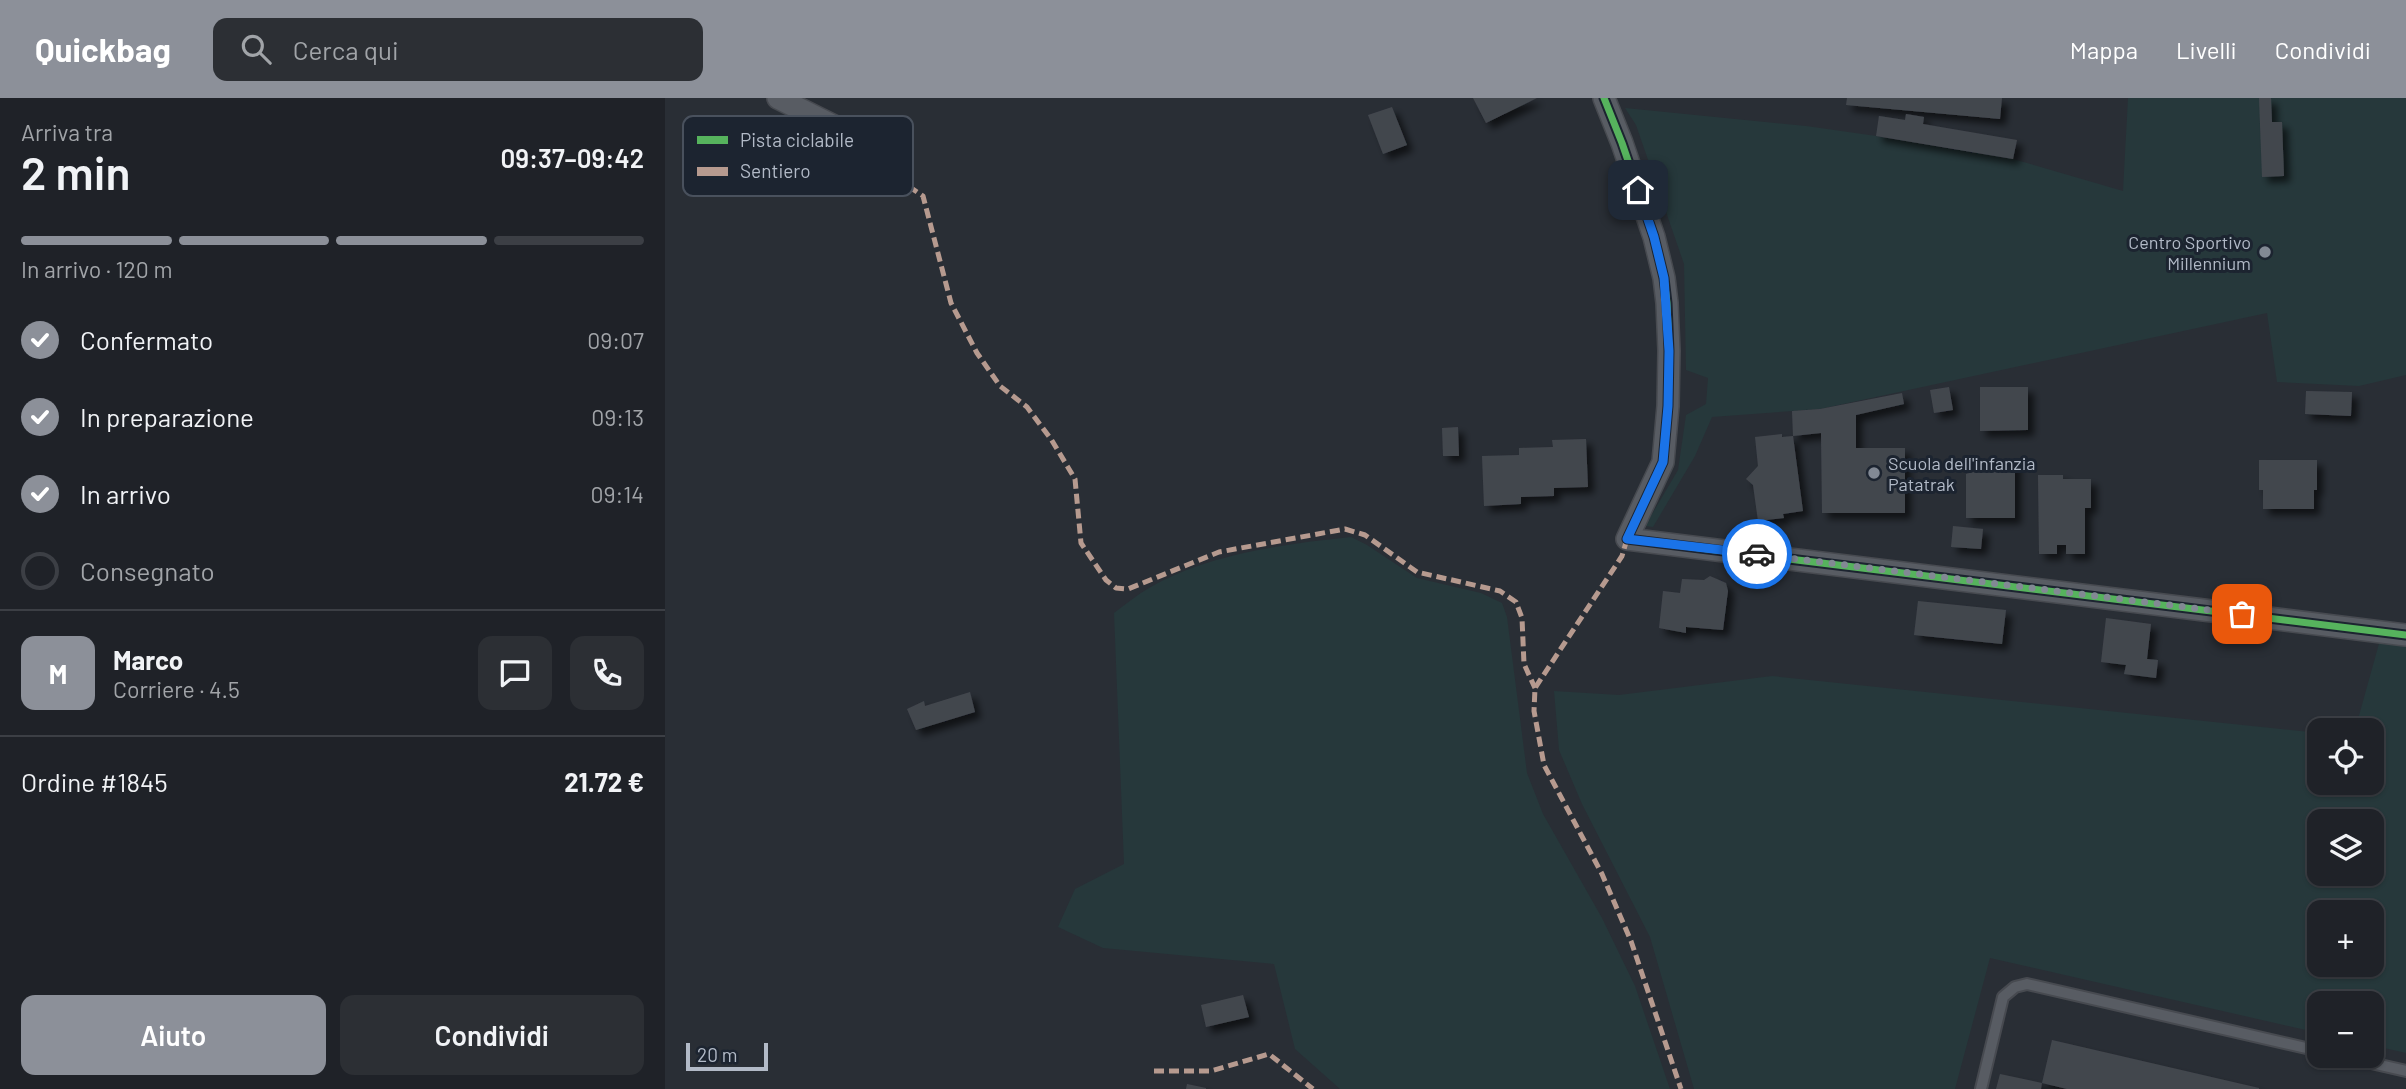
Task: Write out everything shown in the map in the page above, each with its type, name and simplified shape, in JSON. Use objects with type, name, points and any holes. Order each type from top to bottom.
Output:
[{"type":"street","points":[[778,98],[814,116]]},
{"type":"street","points":[[1607,104],[1657,247],[1664,278],[1669,351],[1663,462],[1627,539],[2406,635]]},
{"type":"lane","points":[[1981,1089],[2003,997],[2015,987],[2027,984],[2307,1048]]},
{"type":"lane","points":[[2384,1066],[2406,1071]]},
{"type":"shaded area","points":[[2128,98],[2406,98],[2406,375],[2359,386],[2277,382],[2267,313],[1820,409],[1712,417],[1695,456],[1653,527],[1645,526],[1678,470],[1686,415],[1706,404],[1708,378],[1686,370],[1684,264],[1636,125],[1625,108],[1806,126],[1876,136],[2013,159],[2123,191]]},
{"type":"shaded area","points":[[1351,537],[1417,578],[1481,593],[1502,603],[1507,617],[1527,773],[1543,814],[1602,918],[1635,986],[1670,1089],[1340,1089],[1295,1049],[1274,964],[1103,948],[1058,927],[1075,889],[1124,864],[1114,613],[1149,588],[1196,567],[1247,552]]},
{"type":"shaded area","points":[[2380,640],[2406,647],[2406,1053],[2384,1048],[2384,991],[2307,991],[2307,1030],[1990,958],[1955,1089],[1694,1089],[1650,937],[1582,804],[1559,750],[1554,691],[1619,695],[1772,676],[2307,732],[2307,795],[2384,795],[2384,718],[2358,718]]},
{"type":"building","points":[[1473,98],[1537,98],[1486,123]]},
{"type":"building","points":[[1847,98],[2002,98],[2000,119],[1846,105]]},
{"type":"building","points":[[2259,98],[2271,98],[2272,122],[2282,122],[2284,176],[2262,177]]},
{"type":"building","points":[[1392,107],[1407,145],[1383,154],[1368,115]]},
{"type":"building","points":[[1906,114],[1924,117],[1923,124],[2017,140],[2013,159],[1876,136],[1879,116],[1905,120]]},
{"type":"building","points":[[1949,387],[1953,410],[1934,413],[1930,390]]},
{"type":"building","points":[[1980,387],[2028,387],[2028,430],[1980,431]]},
{"type":"building","points":[[2306,391],[2352,392],[2351,416],[2305,414]]},
{"type":"building","points":[[1902,393],[1904,404],[1856,415],[1856,448],[1905,448],[1905,513],[1822,513],[1821,433],[1793,436],[1792,411],[1820,409]]},
{"type":"building","points":[[1458,427],[1459,456],[1443,456],[1442,428]]},
{"type":"building","points":[[1782,434],[1782,437],[1793,436],[1803,511],[1783,514],[1784,518],[1758,521],[1753,485],[1746,479],[1758,466],[1755,437]]},
{"type":"building","points":[[1586,439],[1588,487],[1554,488],[1554,496],[1521,497],[1521,504],[1484,506],[1482,456],[1519,455],[1519,448],[1553,447],[1552,440]]},
{"type":"building","points":[[2015,459],[2015,518],[1966,518],[1966,474]]},
{"type":"building","points":[[2259,460],[2317,460],[2314,509],[2263,509],[2263,490],[2259,490]]},
{"type":"building","points":[[2038,475],[2063,475],[2063,479],[2091,479],[2091,508],[2085,508],[2085,554],[2066,554],[2066,545],[2057,545],[2057,554],[2039,554]]},
{"type":"building","points":[[1953,526],[1983,529],[1981,549],[1951,547]]},
{"type":"building","points":[[1710,576],[1726,583],[1728,591],[1723,630],[1686,627],[1686,633],[1659,628],[1663,591],[1680,593],[1682,579],[1704,580]]},
{"type":"building","points":[[1918,601],[2006,610],[2002,644],[1914,635]]},
{"type":"building","points":[[2106,618],[2151,624],[2147,659],[2158,660],[2156,678],[2124,674],[2126,665],[2101,662]]},
{"type":"building","points":[[970,692],[975,712],[916,730],[907,709],[924,701],[925,706]]},
{"type":"building","points":[[1243,995],[1249,1017],[1206,1027],[1201,1005]]},
{"type":"building","points":[[2052,1040],[2259,1089],[2067,1089],[2042,1083]]},
{"type":"building","points":[[2000,1074],[2042,1083],[2041,1089],[1996,1089]]},
{"type":"building","points":[[1187,1084],[1206,1088],[1206,1089],[1186,1089]]},
{"type":"marked path","points":[[913,189],[923,196],[951,303],[977,353],[1000,386],[1027,407],[1051,439],[1075,479],[1081,543],[1106,580],[1116,588],[1128,589],[1219,552],[1345,529],[1365,535],[1417,572],[1500,591],[1516,602],[1522,618],[1524,664],[1535,688]]},
{"type":"marked path","points":[[1627,539],[1622,556],[1535,688],[1534,711],[1544,765],[1602,874],[1631,941],[1681,1089]]},
{"type":"marked path","points":[[1154,1071],[1211,1071],[1269,1054],[1313,1089]]},
{"type":"cycle path","points":[[1604,98],[1654,237],[1667,303],[1668,406],[1663,462],[1627,539],[2406,635]]},
{"type":"way so far","points":[[1757,554],[2242,614]]},
{"type":"place","name":"Centro Sportivo Millennium","points":[[2265,252]]},
{"type":"place","name":"Scuola dell'infanzia Patatrak","points":[[1874,473]]},
{"type":"route","points":[[1638,190],[1664,278],[1669,351],[1668,406],[1663,462],[1627,539],[1757,554]]}]
